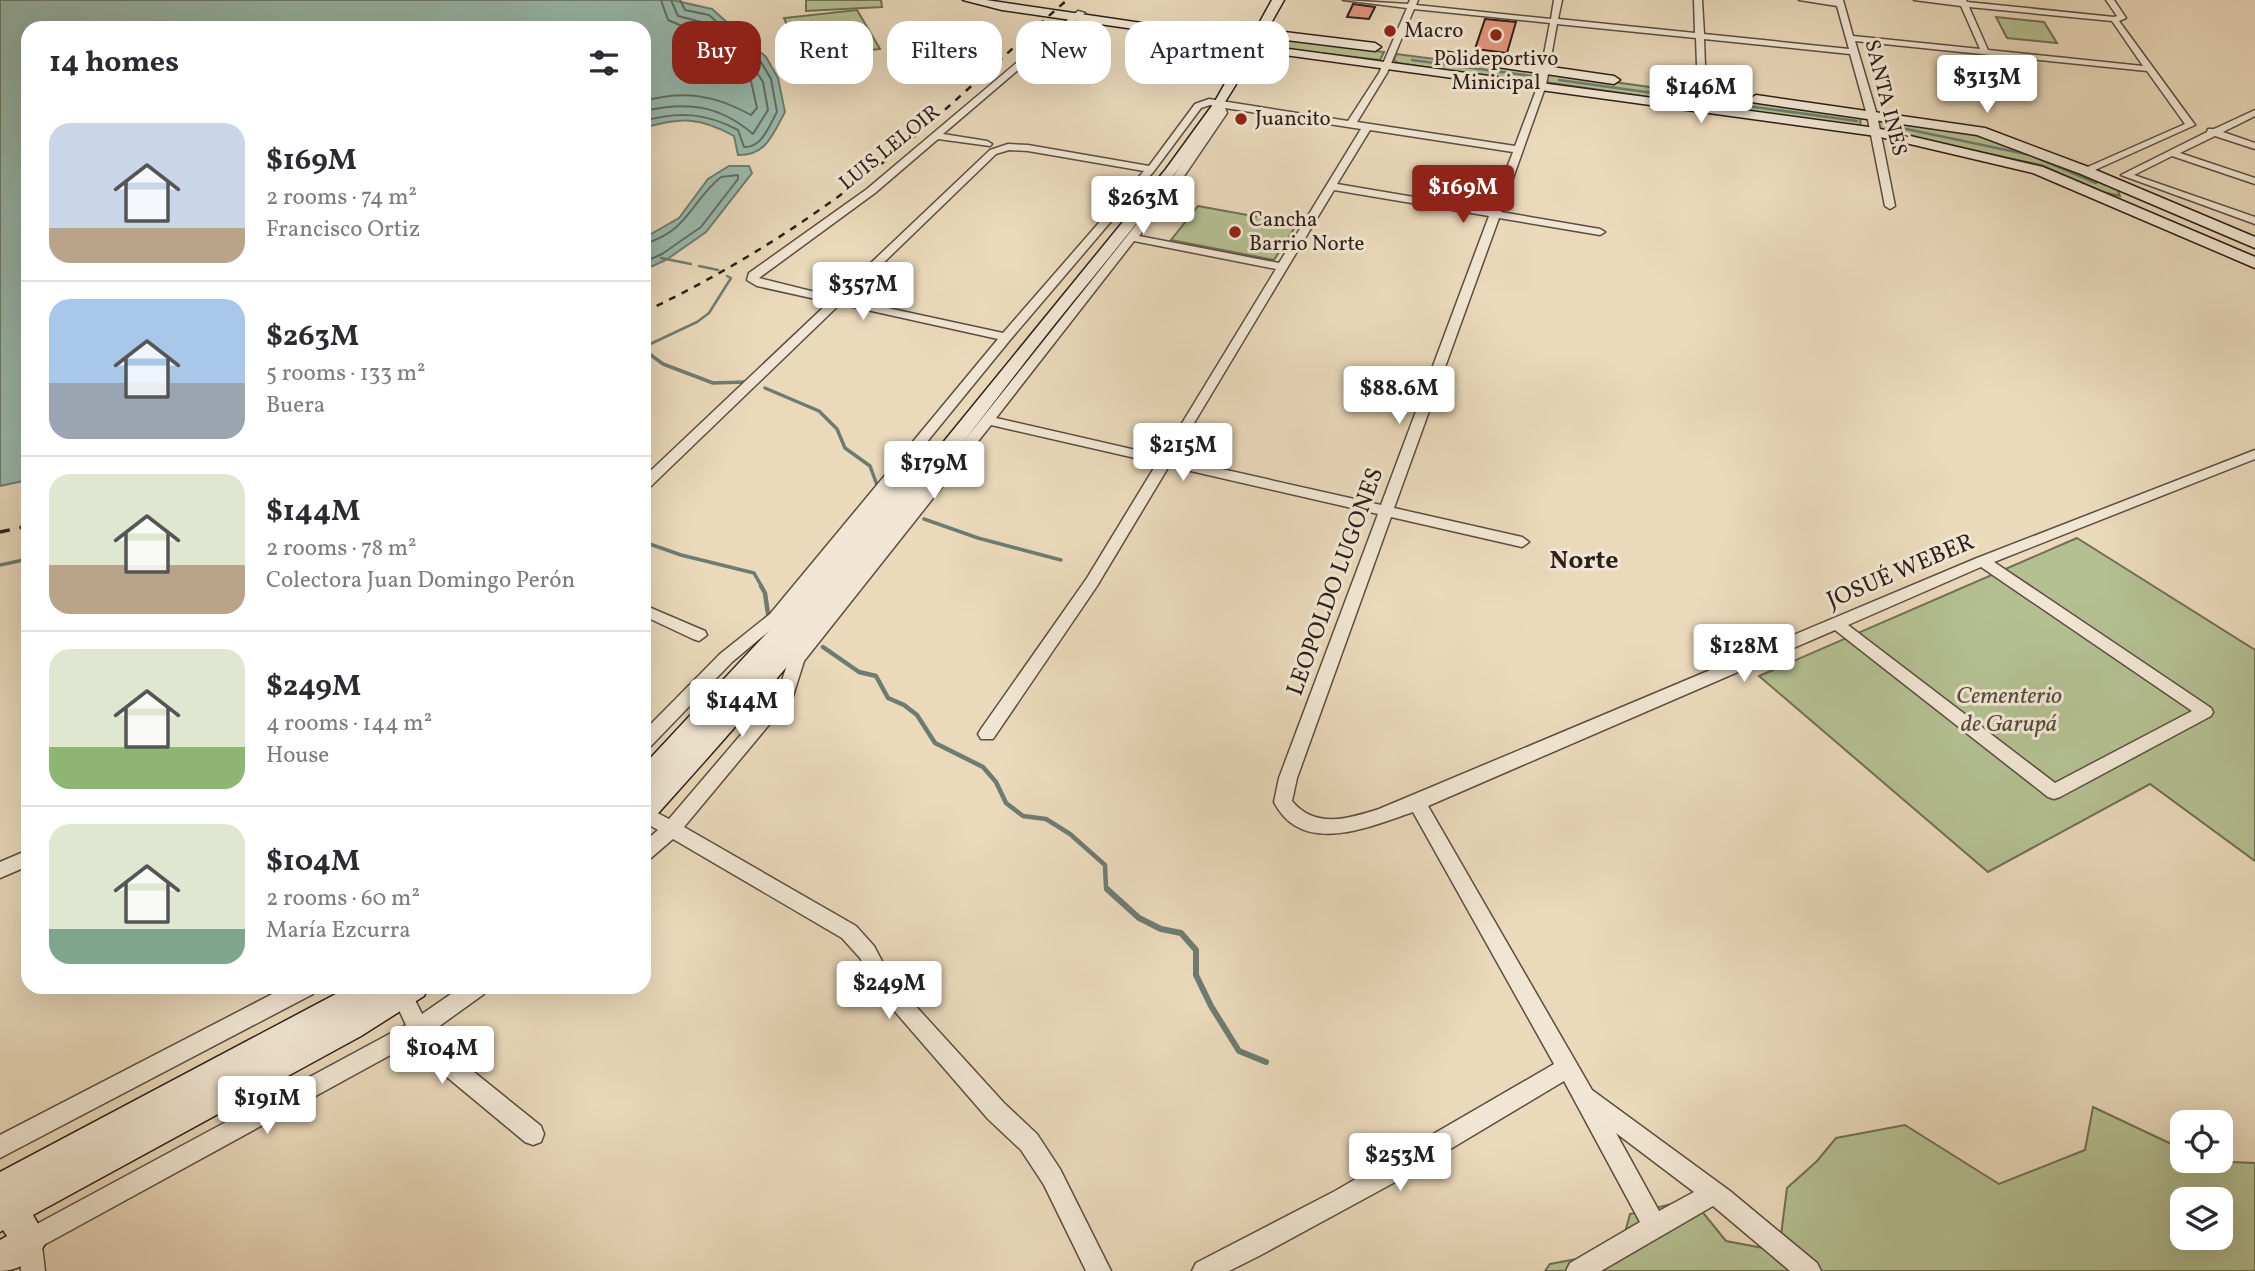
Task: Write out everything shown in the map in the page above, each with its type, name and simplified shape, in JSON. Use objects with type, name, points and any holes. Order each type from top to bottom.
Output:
[{"type":"main road","points":[[969,0],[1011,9],[1148,21]]},
{"type":"main road","points":[[996,0],[1125,23]]},
{"type":"main road","points":[[1266,21],[1278,0]]},
{"type":"main road","points":[[1289,35],[1400,50]]},
{"type":"main road","points":[[1289,51],[1876,132],[2038,170],[2255,262]]},
{"type":"main road","points":[[1431,54],[1624,81]]},
{"type":"main road","points":[[651,774],[810,598],[856,537],[1162,171],[1191,133],[1220,84]]},
{"type":"main road","points":[[1741,97],[1980,131],[2086,171],[2255,243]]},
{"type":"main road","points":[[651,805],[802,633],[1032,342],[1171,172],[1207,102]]},
{"type":"main road","points":[[0,1260],[31,1255],[2,1206],[350,1026],[393,994]]},
{"type":"street","points":[[1347,0],[1412,3],[1554,22],[1854,52]]},
{"type":"street","name":"LEOPOLDO LUGONES","points":[[1288,778],[1542,85],[1558,0]]},
{"type":"street","points":[[1698,0],[1702,92]]},
{"type":"street","points":[[1803,0],[1840,2]]},
{"type":"street","points":[[1918,0],[2122,18],[2110,0]]},
{"type":"street","name":"SANTA INÉS","points":[[1840,2],[1872,115],[1890,206]]},
{"type":"street","points":[[1963,2],[1985,52]]},
{"type":"street","points":[[1351,124],[1387,64],[1400,50],[1412,3]]},
{"type":"street","name":"LUIS LELOIR","points":[[838,300],[761,284],[753,280],[753,275],[871,191],[1080,15]]},
{"type":"street","points":[[2114,19],[2190,125],[2255,146]]},
{"type":"street","points":[[1850,38],[2148,69]]},
{"type":"street","points":[[651,847],[671,830],[787,692],[796,659],[1209,136],[1222,113],[1207,102]]},
{"type":"street","points":[[651,734],[726,658],[775,618],[1006,337],[1151,169],[1198,106],[1207,102],[1519,150]]},
{"type":"street","points":[[2254,114],[2126,175],[2255,221]]},
{"type":"street","points":[[2086,171],[2190,125]]},
{"type":"street","points":[[988,734],[1092,582],[1367,127]]},
{"type":"street","points":[[936,136],[987,144]]},
{"type":"street","points":[[651,478],[993,152],[1008,147],[1028,148],[1151,169]]},
{"type":"street","points":[[2172,153],[2255,181]]},
{"type":"street","points":[[1331,186],[1600,232]]},
{"type":"street","points":[[1130,237],[1283,267]]},
{"type":"street","points":[[838,300],[1006,337]]},
{"type":"street","points":[[987,420],[1166,462],[1387,509],[1522,542]]},
{"type":"street","name":"JOSUÉ WEBER","points":[[1288,778],[1283,802],[1290,815],[1308,825],[1344,827],[1417,803],[1982,561],[2255,454]]},
{"type":"street","points":[[1838,624],[2054,792],[2205,712],[1982,561]]},
{"type":"street","points":[[651,613],[699,635]]},
{"type":"street","points":[[1417,803],[1568,1067],[1655,1227]]},
{"type":"street","points":[[651,817],[849,932],[867,952],[885,986],[996,1111],[1029,1142],[1052,1177],[1099,1271]]},
{"type":"street","points":[[0,870],[21,861]]},
{"type":"street","points":[[0,1147],[293,994]]},
{"type":"street","points":[[400,994],[419,1029],[456,1071],[533,1134]]},
{"type":"street","points":[[31,1255],[419,1029],[467,994]]},
{"type":"street","points":[[1204,1271],[1262,1243],[1412,1162],[1568,1067]]},
{"type":"street","points":[[1584,1096],[1714,1193],[1809,1271]]},
{"type":"street","points":[[1578,1271],[1714,1193]]},
{"type":"green space","points":[[806,0],[881,0],[882,7],[806,11]]},
{"type":"green space","points":[[857,10],[863,21],[785,21],[784,18]]},
{"type":"green space","points":[[1996,17],[2044,22],[2057,43],[2007,38]]},
{"type":"green space","points":[[873,37],[880,49],[873,50]]},
{"type":"green space","points":[[1289,40],[1384,52],[1380,60],[1289,49]]},
{"type":"green space","points":[[1396,54],[1536,74],[1533,81],[1527,82],[1398,63],[1394,60]]},
{"type":"green space","points":[[1555,74],[1848,114],[1861,117],[1860,125],[1854,127],[1545,82],[1545,75]]},
{"type":"green space","points":[[1878,120],[1976,132],[2017,146],[2117,189],[2120,196],[2103,192],[2041,165],[1885,132],[1878,129]]},
{"type":"green space","name":"Cancha Barrio Norte","points":[[1198,206],[1297,224],[1274,260],[1171,240]]},
{"type":"green space","name":"Cementerio de Garupá","points":[[2077,538],[2255,650],[2255,861],[2150,784],[1988,872],[1759,676]]},
{"type":"green space","points":[[2093,1107],[2170,1143],[2170,1173],[2233,1173],[2233,1162],[2255,1163],[2255,1271],[1545,1271],[1550,1264],[1620,1251],[1630,1214],[1692,1199],[1726,1241],[1779,1251],[1787,1188],[1817,1161],[1836,1138],[1905,1125],[1999,1184],[2085,1150]]},
{"type":"water","points":[[0,0],[672,0],[712,9],[726,21],[672,21],[672,84],[761,84],[761,53],[775,73],[775,84],[779,84],[785,112],[762,148],[738,155],[734,136],[711,125],[680,121],[651,126],[651,21],[21,21],[21,482],[0,486]]},
{"type":"water","points":[[729,166],[749,166],[752,173],[706,232],[666,260],[651,267],[651,234],[679,218],[708,179]]},
{"type":"building","points":[[1353,4],[1375,7],[1369,19],[1347,17]]},
{"type":"building","name":"Polideportivo Minicipal","points":[[1485,19],[1516,22],[1507,53],[1475,49]]},
{"type":"waterway","points":[[1412,60],[1531,76]]},
{"type":"waterway","points":[[1559,80],[1857,121]]},
{"type":"waterway","points":[[1892,126],[2030,155],[2096,183]]},
{"type":"waterway","points":[[661,258],[691,264]]},
{"type":"waterway","points":[[699,266],[718,270]]},
{"type":"waterway","points":[[651,344],[697,322],[709,313],[731,278],[727,276]]},
{"type":"waterway","points":[[651,355],[663,364],[713,383],[746,382]]},
{"type":"waterway","points":[[765,388],[819,411],[837,429],[845,448],[870,466],[877,485]]},
{"type":"waterway","points":[[924,519],[978,538],[1061,560]]},
{"type":"waterway","points":[[651,544],[681,555],[754,573],[762,587]]},
{"type":"waterway","points":[[0,565],[21,560]]},
{"type":"waterway","points":[[761,586],[765,593],[768,614]]},
{"type":"waterway","points":[[823,647],[859,672],[876,676],[888,698],[917,715],[935,743],[983,767],[996,782],[1006,803],[1023,816],[1046,819],[1070,834],[1105,865],[1109,890]]},
{"type":"waterway","points":[[1109,890],[1139,918],[1161,929],[1181,933],[1196,950],[1196,975],[1211,1006],[1239,1051],[1266,1062]]},
{"type":"railway","points":[[651,309],[748,256],[846,191],[908,142],[1067,0]]},
{"type":"railway","points":[[0,532],[21,528]]},
{"type":"place","name":"Macro","points":[[1390,31]]},
{"type":"place","name":"Polideportivo Minicipal","points":[[1496,35]]},
{"type":"place","name":"Juancito","points":[[1241,119]]},
{"type":"place","name":"Cancha Barrio Norte","points":[[1235,232]]},
{"type":"district","name":"Norte","points":[[1584,561]]}]
